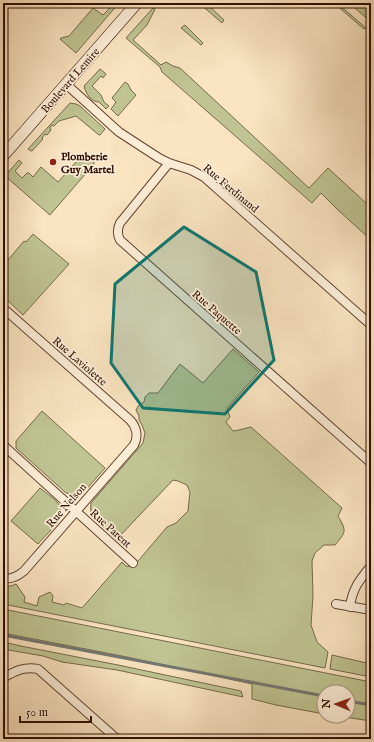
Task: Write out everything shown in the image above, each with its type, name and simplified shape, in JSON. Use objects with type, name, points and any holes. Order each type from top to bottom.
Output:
[{"type":"main road","name":"Boulevard Lemire","points":[[3,156],[134,4]]},
{"type":"street","name":"Rue Ferdinand","points":[[66,84],[119,132],[168,163],[191,170],[204,177],[371,325]]},
{"type":"street","name":"Rue Paquette","points":[[168,163],[120,223],[118,231],[120,240],[371,463]]},
{"type":"street","name":"Rue Laviolette","points":[[3,308],[130,420],[134,424],[137,435]]},
{"type":"street","name":"Rue Nelson","points":[[3,578],[14,578],[21,573],[75,510],[134,445],[137,435]]},
{"type":"street","name":"Rue Parent","points":[[3,445],[133,562]]},
{"type":"street","points":[[350,607],[355,587],[371,566]]},
{"type":"street","points":[[336,604],[371,610]]},
{"type":"street","points":[[3,678],[23,669],[38,669],[117,739]]},
{"type":"highlighted area","points":[[184,227],[256,272],[274,360],[225,414],[143,408],[111,363],[115,284]]},
{"type":"green space","points":[[109,3],[114,4],[115,8],[76,53],[60,39],[69,36],[93,8],[103,15],[109,9]]},
{"type":"green space","points":[[199,3],[209,3],[208,5],[224,20],[222,23]]},
{"type":"green space","points":[[334,3],[337,3],[366,28],[364,29]]},
{"type":"green space","points":[[349,3],[371,3],[371,22]]},
{"type":"green space","points":[[153,8],[155,9],[147,25],[133,40],[161,65],[166,62],[180,68],[309,188],[328,168],[367,204],[371,200],[371,240],[321,193],[312,203],[162,72],[160,67],[126,38]]},
{"type":"green space","points":[[185,25],[203,43],[201,45],[181,28]]},
{"type":"green space","points":[[100,69],[106,74],[103,78],[101,76],[92,86],[101,95],[104,102],[109,106],[106,109],[99,102],[94,101],[89,97],[84,86]]},
{"type":"green space","points":[[125,82],[136,95],[118,116],[111,109],[116,102],[112,98]]},
{"type":"green space","points":[[70,103],[80,106],[105,129],[100,135],[76,116],[59,121],[54,126],[52,125],[50,128],[51,130],[47,135],[45,134],[42,138],[43,139],[32,151],[28,149]]},
{"type":"green space","points":[[85,152],[94,160],[94,164],[50,215],[5,176],[19,160],[22,163],[15,171],[22,178],[27,173],[33,177],[41,167],[58,182]]},
{"type":"green space","points":[[33,234],[69,264],[23,315],[3,296],[3,279],[8,274],[3,266],[24,241],[26,242]]},
{"type":"green space","points":[[233,349],[259,372],[227,408],[230,417],[226,422],[233,431],[251,427],[342,508],[338,516],[344,528],[343,534],[335,545],[324,545],[315,553],[312,561],[313,596],[311,625],[317,642],[328,652],[325,668],[3,604],[3,586],[11,586],[16,584],[25,597],[24,602],[37,606],[39,597],[50,592],[53,596],[52,602],[64,605],[66,603],[82,608],[122,562],[126,566],[133,567],[167,527],[176,523],[188,511],[190,492],[187,485],[173,480],[117,539],[93,518],[91,513],[91,503],[143,443],[145,433],[136,410],[138,406],[144,402],[145,397],[149,393],[158,393],[180,364],[203,383]]},
{"type":"green space","points":[[42,411],[105,468],[82,494],[75,495],[66,493],[16,448],[16,441]]},
{"type":"green space","points":[[40,488],[57,502],[60,508],[60,513],[59,519],[38,544],[11,521]]},
{"type":"green space","points":[[3,609],[371,682],[371,721],[356,719],[356,684],[316,684],[316,712],[252,699],[252,684],[127,657],[3,633]]},
{"type":"green space","points":[[3,642],[241,691],[243,697],[117,670],[62,662],[43,656],[3,649]]},
{"type":"green space","points":[[332,655],[371,664],[371,677],[330,669]]},
{"type":"waterway","points":[[3,635],[316,694]]},
{"type":"waterway","points":[[356,702],[371,705]]},
{"type":"place","name":"Plomberie Guy Martel","points":[[53,162]]}]
